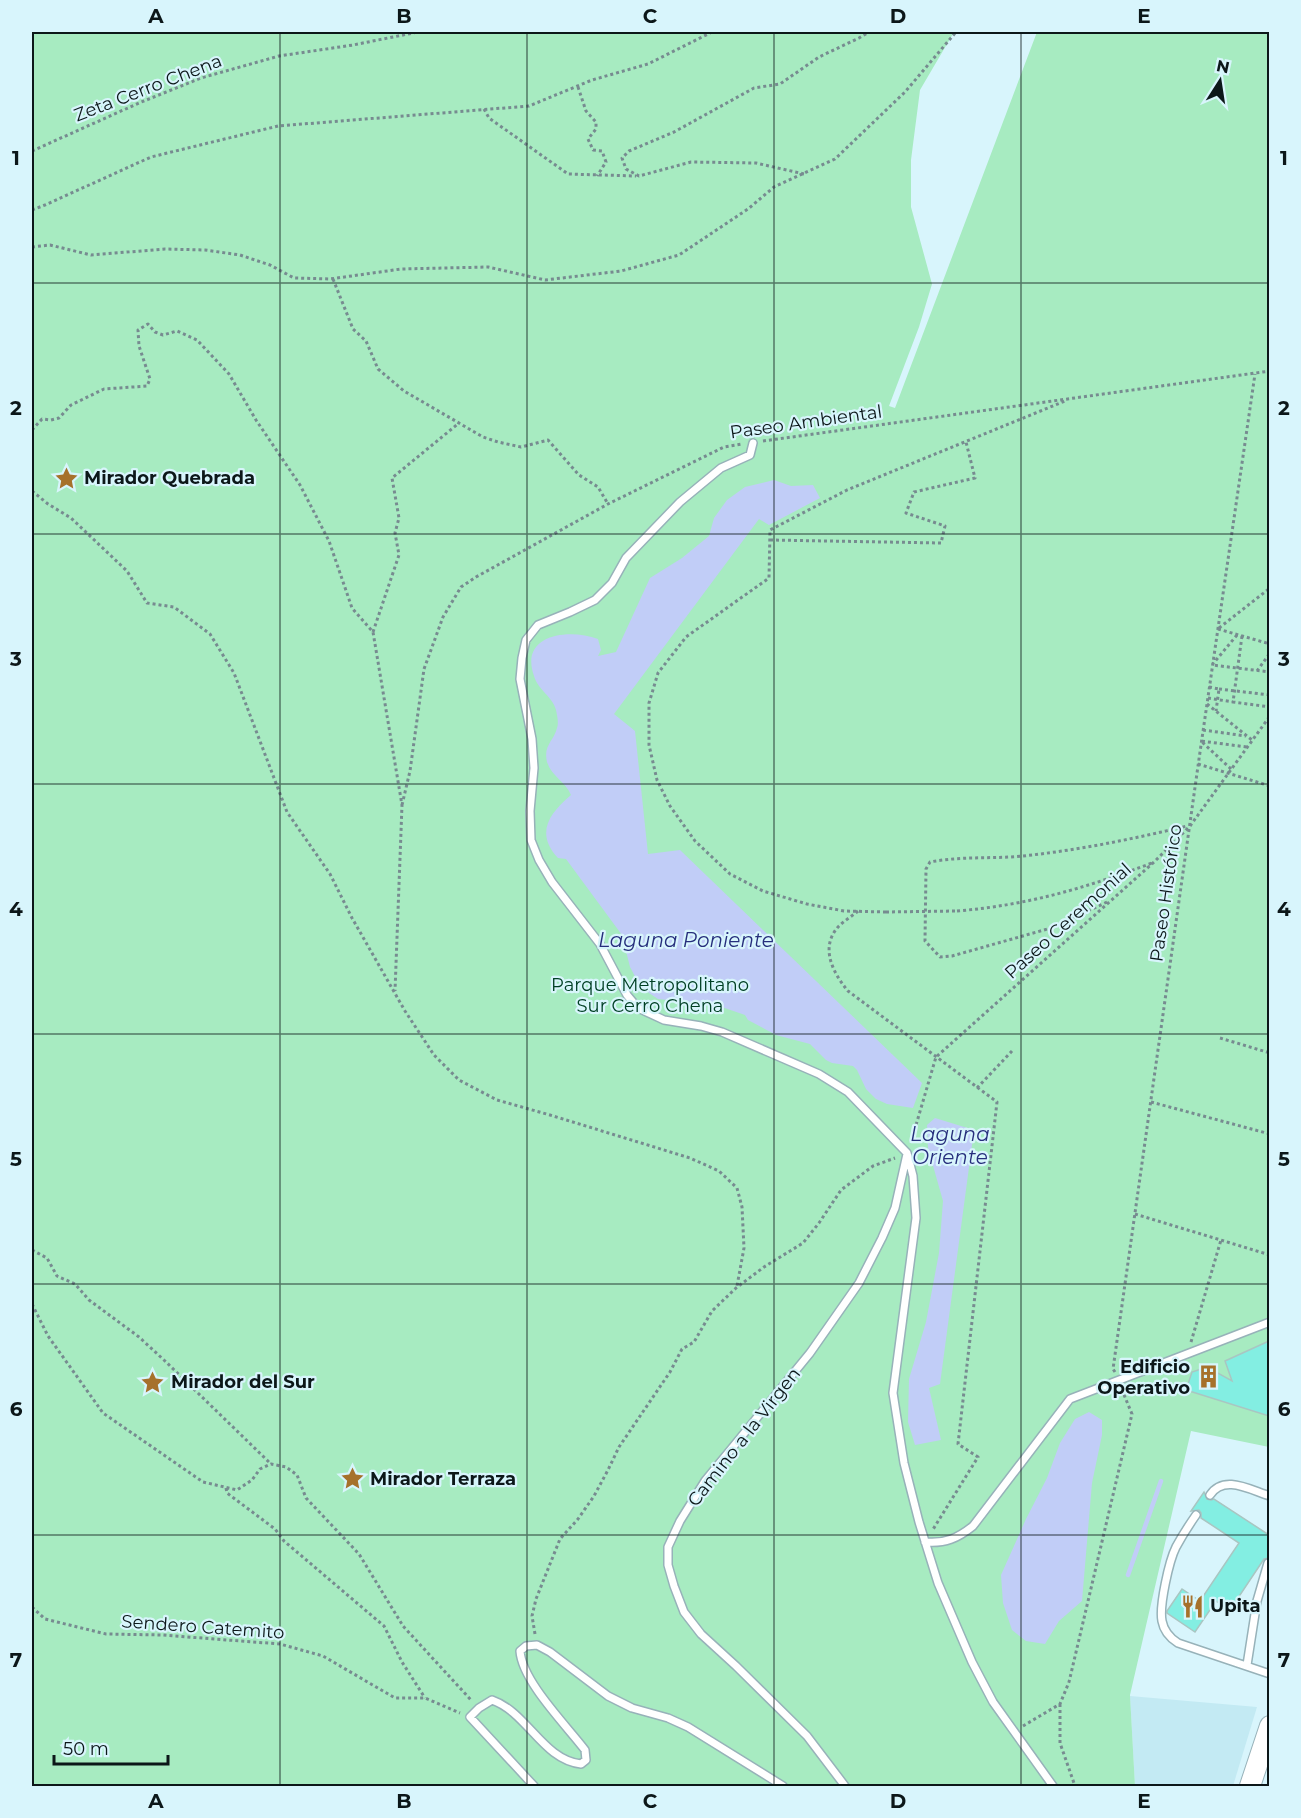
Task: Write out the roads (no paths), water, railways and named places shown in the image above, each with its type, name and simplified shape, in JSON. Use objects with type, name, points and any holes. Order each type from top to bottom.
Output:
[{"type":"main road","points":[[1250,1786],[1269,1726]]},
{"type":"lane","points":[[753,443],[750,455],[721,468],[680,502],[626,558],[612,583],[594,600],[538,625],[526,640],[520,679],[532,739],[531,840],[552,882],[600,944],[627,995],[638,1008],[664,1020],[722,1032],[819,1074],[848,1092],[907,1154],[913,1176],[916,1218],[893,1393],[904,1463],[938,1583],[972,1662],[993,1702],[1053,1786]]},
{"type":"lane","name":"Camino a la Virgen","points":[[845,1786],[807,1736],[695,1627],[684,1612],[674,1586],[668,1565],[668,1547],[680,1521],[705,1481],[810,1353],[859,1283],[895,1208],[907,1154]]},
{"type":"lane","points":[[925,1542],[942,1543],[953,1540],[973,1526],[1070,1399],[1269,1322]]},
{"type":"lane","points":[[1210,1495],[1218,1486],[1226,1484],[1269,1496]]},
{"type":"lane","points":[[1196,1515],[1180,1539],[1170,1565],[1161,1613],[1162,1624],[1168,1635],[1178,1643],[1269,1674]]},
{"type":"lane","points":[[1247,1665],[1257,1601],[1268,1563]]},
{"type":"lane","points":[[534,1786],[470,1717],[492,1700],[503,1703],[548,1747],[569,1763],[581,1764],[586,1760],[585,1749],[541,1698],[520,1659],[520,1651],[526,1646],[537,1645],[550,1652],[608,1696],[632,1708],[668,1718],[688,1727],[783,1786]]},
{"type":"water","name":"Laguna Poniente","points":[[774,480],[791,486],[813,485],[820,498],[769,525],[759,519],[614,714],[635,731],[648,854],[680,850],[922,1083],[913,1108],[887,1104],[876,1099],[866,1089],[853,1066],[832,1063],[810,1044],[776,1035],[748,1020],[745,1015],[716,1005],[658,999],[649,993],[638,982],[630,967],[622,935],[566,859],[558,858],[547,840],[546,832],[551,817],[571,795],[566,786],[552,772],[547,762],[546,751],[556,732],[558,719],[554,705],[534,676],[531,662],[534,651],[540,643],[550,638],[574,634],[598,639],[601,650],[598,656],[616,652],[650,578],[682,558],[709,536],[714,518],[727,500],[745,487]]},
{"type":"water","name":"Laguna Oriente","points":[[935,1118],[974,1130],[940,1384],[929,1388],[941,1440],[915,1445],[908,1422],[909,1379],[926,1322],[939,1253],[943,1201],[928,1148],[927,1125]]},
{"type":"water","points":[[1089,1412],[1102,1420],[1102,1435],[1092,1483],[1082,1601],[1059,1621],[1045,1644],[1026,1641],[1012,1630],[1003,1603],[1001,1575],[1047,1478],[1060,1443],[1075,1419]]},
{"type":"waterway","points":[[1128,1575],[1161,1481]]},
{"type":"place","name":"Mirador Quebrada","points":[[66,478]]},
{"type":"place","name":"Edificio Operativo","points":[[1208,1377]]},
{"type":"place","name":"Mirador del Sur","points":[[153,1382]]},
{"type":"place","name":"Mirador Terraza","points":[[352,1479]]},
{"type":"place","name":"Upita","points":[[1192,1606]]},
{"type":"park label","name":"Parque Metropolitano Sur Cerro Chena","points":[[650,995]]}]
